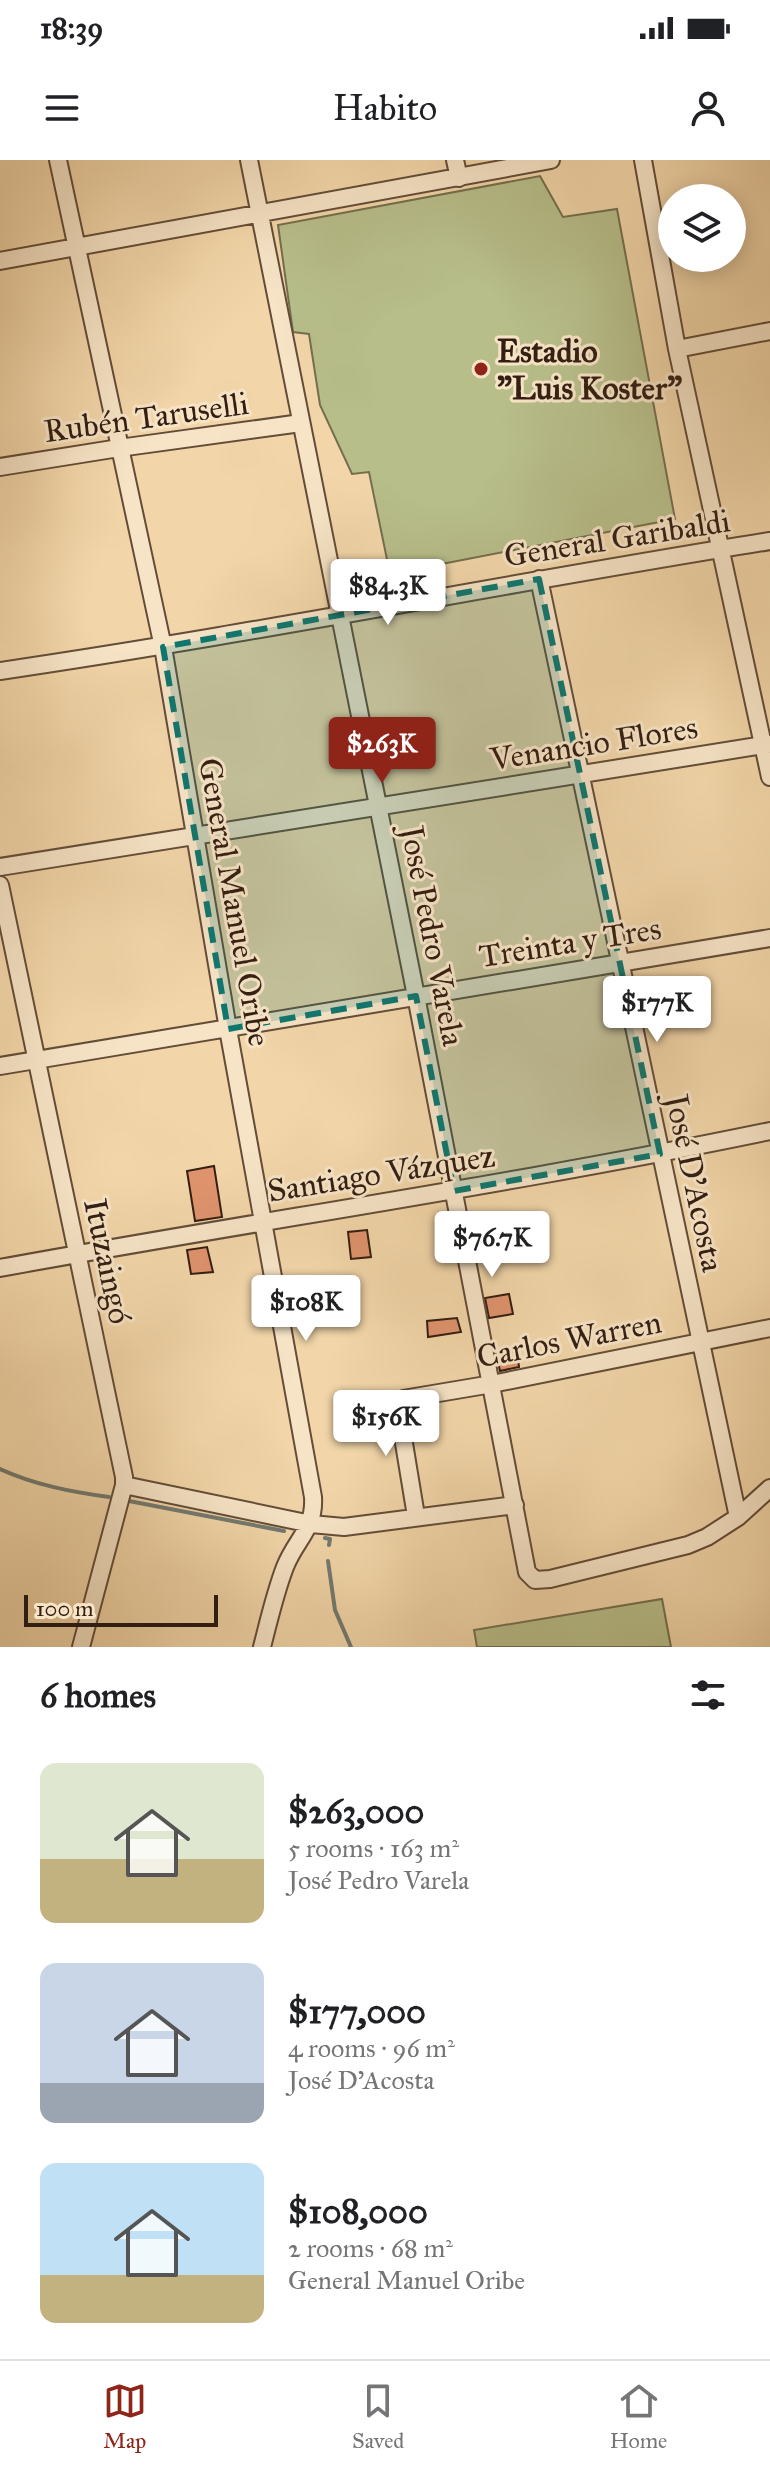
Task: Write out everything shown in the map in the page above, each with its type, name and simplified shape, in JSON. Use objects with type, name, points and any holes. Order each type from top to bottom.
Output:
[{"type":"street","name":"General Manuel Oribe","points":[[58,160],[163,647],[313,1497],[311,1524]]},
{"type":"street","name":"José Pedro Varela","points":[[249,160],[527,1572],[535,1580],[550,1579],[688,1545],[738,1517]]},
{"type":"street","points":[[455,160],[459,178]]},
{"type":"street","points":[[0,261],[551,160]]},
{"type":"street","points":[[643,160],[677,349],[766,744],[770,777]]},
{"type":"street","points":[[677,349],[770,331]]},
{"type":"street","name":"Rubén Taruselli","points":[[0,467],[301,423]]},
{"type":"street","name":"General Garibaldi","points":[[0,671],[163,647],[770,541]]},
{"type":"street","name":"José D'Acosta","points":[[539,579],[738,1517]]},
{"type":"street","name":"Venancio Flores","points":[[0,867],[766,744]]},
{"type":"street","name":"Ituzaingó","points":[[0,885],[124,1485],[81,1647]]},
{"type":"street","name":"Treinta y Tres","points":[[0,1066],[770,938]]},
{"type":"street","name":"Santiago Vázquez","points":[[0,1268],[454,1191],[770,1131]]},
{"type":"street","name":"Carlos Warren","points":[[416,1516],[399,1413],[400,1402],[408,1396],[492,1384],[770,1328]]},
{"type":"street","points":[[124,1485],[311,1524],[344,1527],[515,1505]]},
{"type":"street","points":[[738,1517],[770,1488]]},
{"type":"street","points":[[262,1647],[277,1586],[287,1561],[311,1524]]},
{"type":"highlighted area","points":[[539,579],[660,1154],[454,1191],[416,996],[228,1029],[163,647]]},
{"type":"green space","name":"Estadio \"Luis Koster\"","points":[[540,176],[563,217],[617,209],[675,519],[390,574],[369,472],[352,474],[320,405],[309,334],[293,332],[278,225]]},
{"type":"green space","points":[[662,1599],[671,1647],[477,1647],[474,1630]]},
{"type":"building","points":[[214,1166],[222,1217],[195,1221],[187,1171]]},
{"type":"building","points":[[367,1230],[371,1257],[351,1259],[348,1232]]},
{"type":"building","points":[[207,1247],[213,1272],[191,1274],[187,1250]]},
{"type":"building","points":[[509,1294],[513,1314],[489,1318],[485,1298]]},
{"type":"building","points":[[457,1318],[461,1332],[428,1337],[427,1321]]},
{"type":"building","points":[[517,1351],[519,1367],[500,1371],[496,1354]]},
{"type":"waterway","points":[[0,1469],[54,1487],[109,1497]]},
{"type":"waterway","points":[[129,1501],[284,1531]]},
{"type":"waterway","points":[[325,1538],[330,1539],[329,1545]]},
{"type":"waterway","points":[[328,1561],[335,1610],[351,1647]]},
{"type":"place","name":"Estadio \"Luis Koster\"","points":[[481,369]]}]
